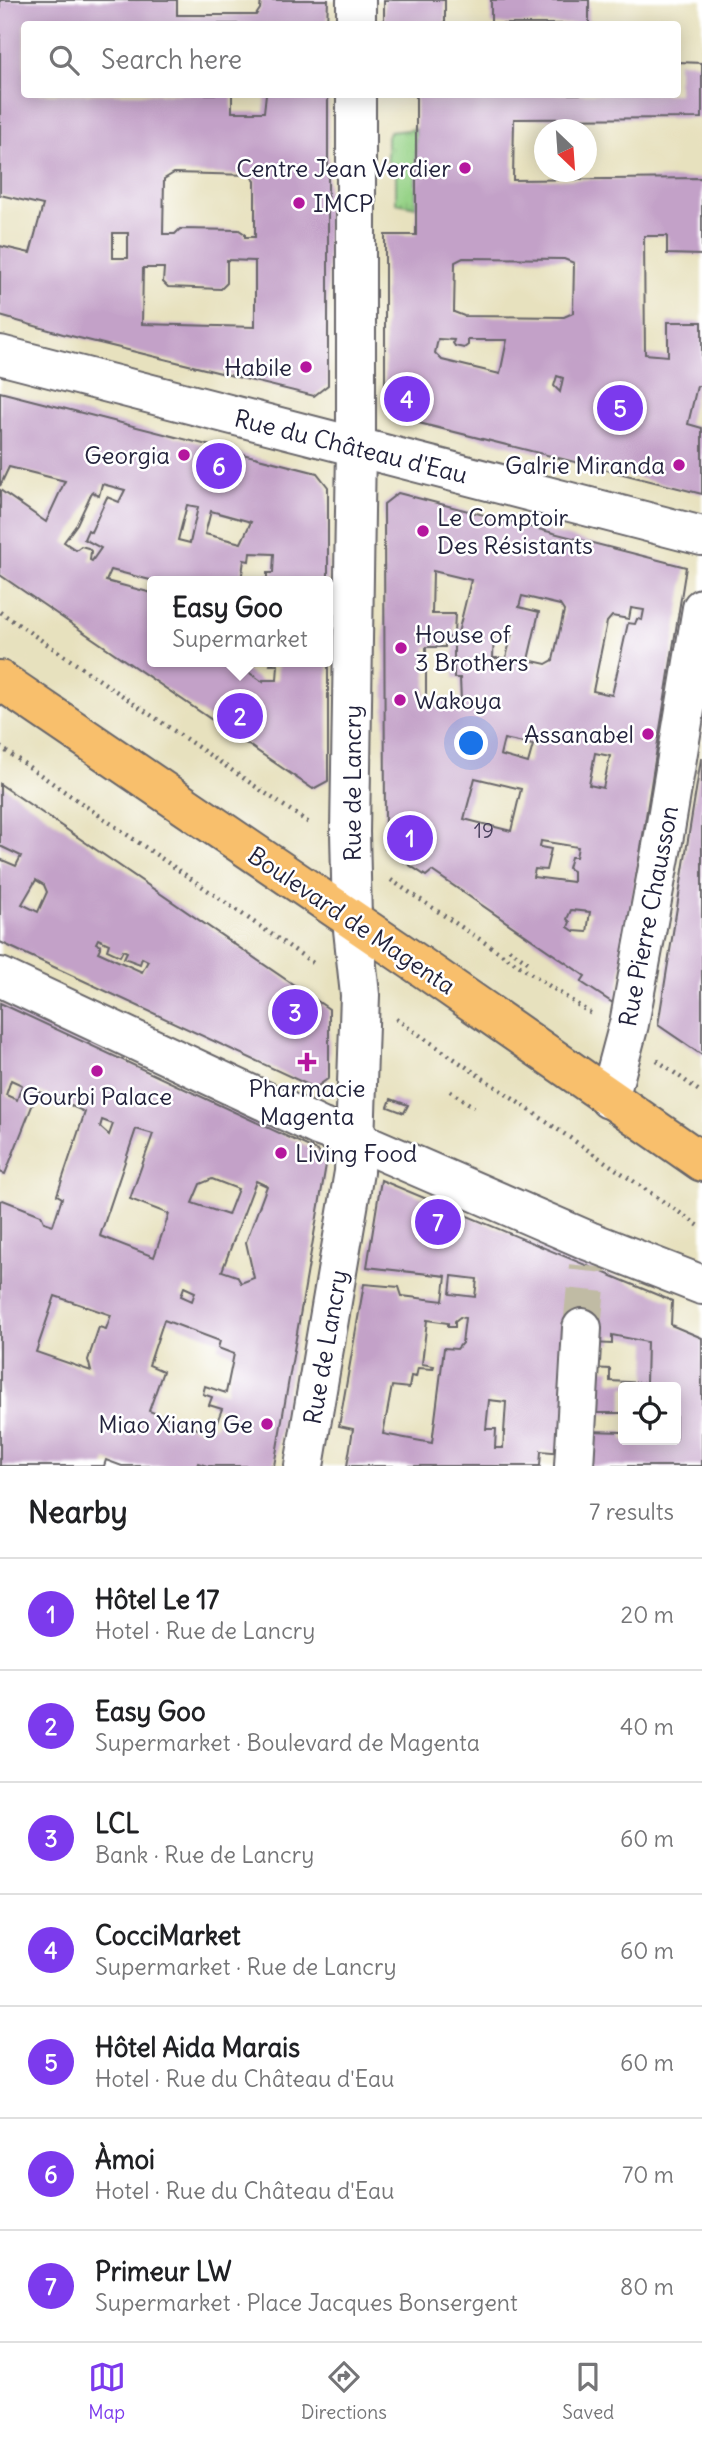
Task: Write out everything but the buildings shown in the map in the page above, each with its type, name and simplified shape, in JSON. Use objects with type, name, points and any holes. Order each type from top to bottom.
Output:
[{"type":"main road","name":"Boulevard de Magenta","points":[[0,680],[702,1162]]},
{"type":"street","points":[[356,0],[356,21]]},
{"type":"street","name":"Rue de Lancry","points":[[304,1466],[354,1172],[356,1140],[360,995],[352,920],[350,832],[356,447],[356,98]]},
{"type":"street","name":"Rue du Château d'Eau","points":[[0,355],[702,537]]},
{"type":"street","name":"Rue Pierre Chausson","points":[[610,1099],[665,830],[702,608]]},
{"type":"street","points":[[0,977],[320,1127],[356,1140],[589,1253],[702,1286]]},
{"type":"street","points":[[574,1466],[582,1328]]},
{"type":"path","points":[[0,612],[311,825]]},
{"type":"path","points":[[0,747],[318,965]]},
{"type":"path","points":[[384,875],[625,1036],[702,1093]]},
{"type":"path","points":[[509,949],[531,965]]},
{"type":"path","points":[[391,1016],[702,1228]]},
{"type":"path","points":[[450,1091],[474,1107]]},
{"type":"green space","points":[[416,129],[416,207],[396,203],[396,169],[387,160],[387,136],[390,132]]},
{"type":"tunnel","points":[[582,1328],[588,1266]]},
{"type":"place","name":"Centre Jean Verdier","points":[[465,168]]},
{"type":"place","name":"IMCP","points":[[299,203]]},
{"type":"place","name":"Habile","points":[[306,367]]},
{"type":"place","name":"CocciMarket","points":[[407,399]]},
{"type":"place","name":"Hôtel Aida Marais","points":[[620,408]]},
{"type":"place","name":"Georgia","points":[[184,455]]},
{"type":"place","name":"Galrie Miranda","points":[[679,465]]},
{"type":"place","name":"Àmoi","points":[[219,466]]},
{"type":"place","name":"Le Comptoir Des Résistants","points":[[423,531]]},
{"type":"place","name":"House of 3 Brothers","points":[[401,648]]},
{"type":"place","name":"Wakoya","points":[[400,700]]},
{"type":"place","name":"Easy Goo","points":[[240,716]]},
{"type":"place","name":"Assanabel","points":[[648,734]]},
{"type":"place","name":"Hôtel Le 17","points":[[410,838]]},
{"type":"place","name":"LCL","points":[[295,1012]]},
{"type":"place","name":"Pharmacie Magenta","points":[[307,1062]]},
{"type":"place","name":"Gourbi Palace","points":[[97,1071]]},
{"type":"place","name":"Living Food","points":[[281,1153]]},
{"type":"place","name":"Primeur LW","points":[[438,1222]]},
{"type":"place","name":"Miao Xiang Ge","points":[[267,1424]]}]
